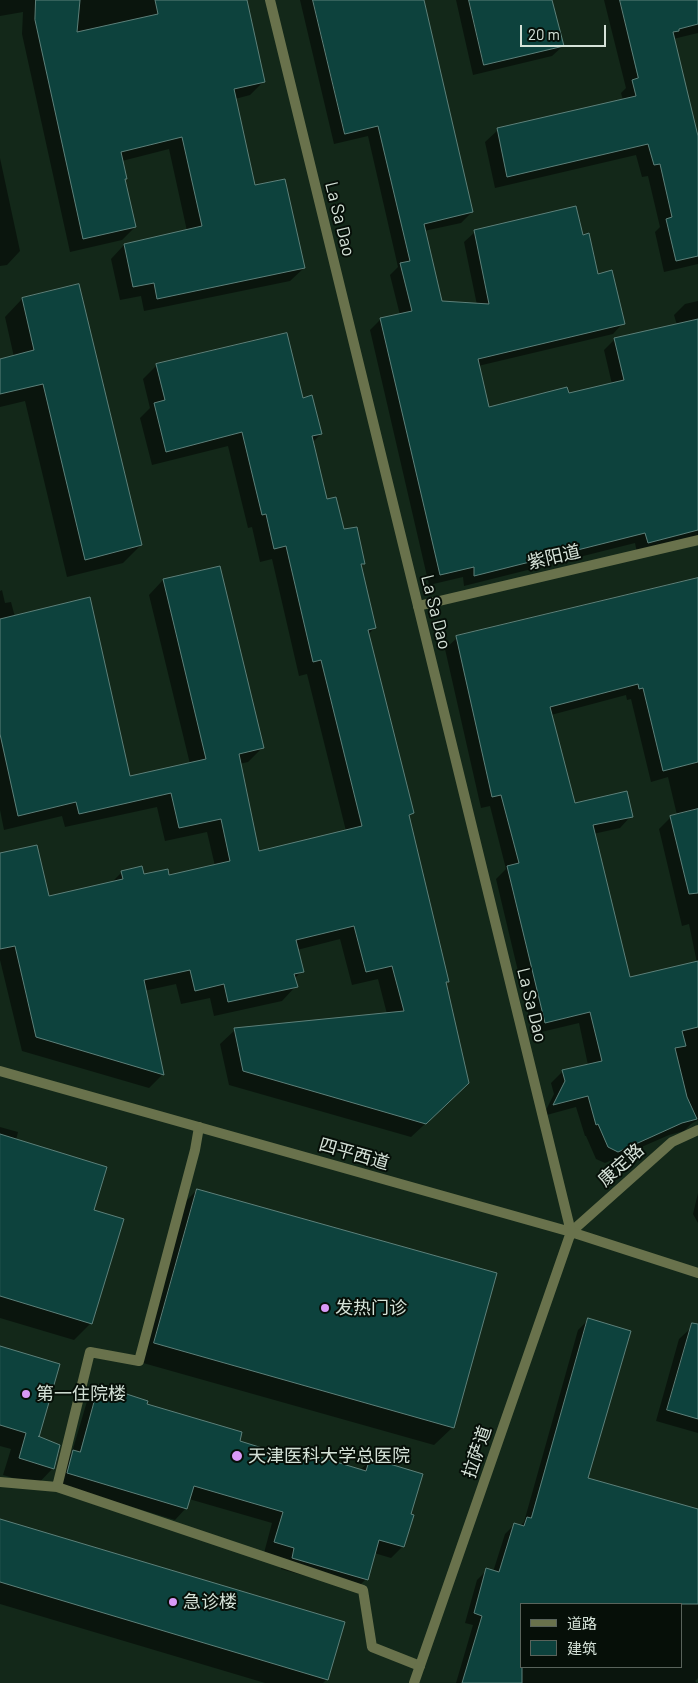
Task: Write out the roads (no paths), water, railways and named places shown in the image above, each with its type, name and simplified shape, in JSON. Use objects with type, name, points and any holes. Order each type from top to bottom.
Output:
[{"type":"street","name":"La Sa Dao","points":[[270,0],[571,1232]]},
{"type":"street","name":"紫阳道","points":[[418,606],[698,540]]},
{"type":"street","name":"四平西道","points":[[0,1071],[571,1232],[698,1273]]},
{"type":"street","points":[[56,1487],[90,1352],[139,1361],[195,1150],[199,1127]]},
{"type":"street","name":"康定路","points":[[571,1232],[672,1142],[698,1130]]},
{"type":"street","name":"拉萨道","points":[[414,1683],[571,1232]]},
{"type":"street","points":[[0,1482],[56,1487],[363,1590],[372,1647],[420,1666]]},
{"type":"place","name":"发热门诊","points":[[325,1308]]},
{"type":"place","name":"第一住院楼","points":[[26,1394]]},
{"type":"place","name":"天津医科大学总医院","points":[[237,1456]]},
{"type":"place","name":"急诊楼","points":[[173,1602]]}]
